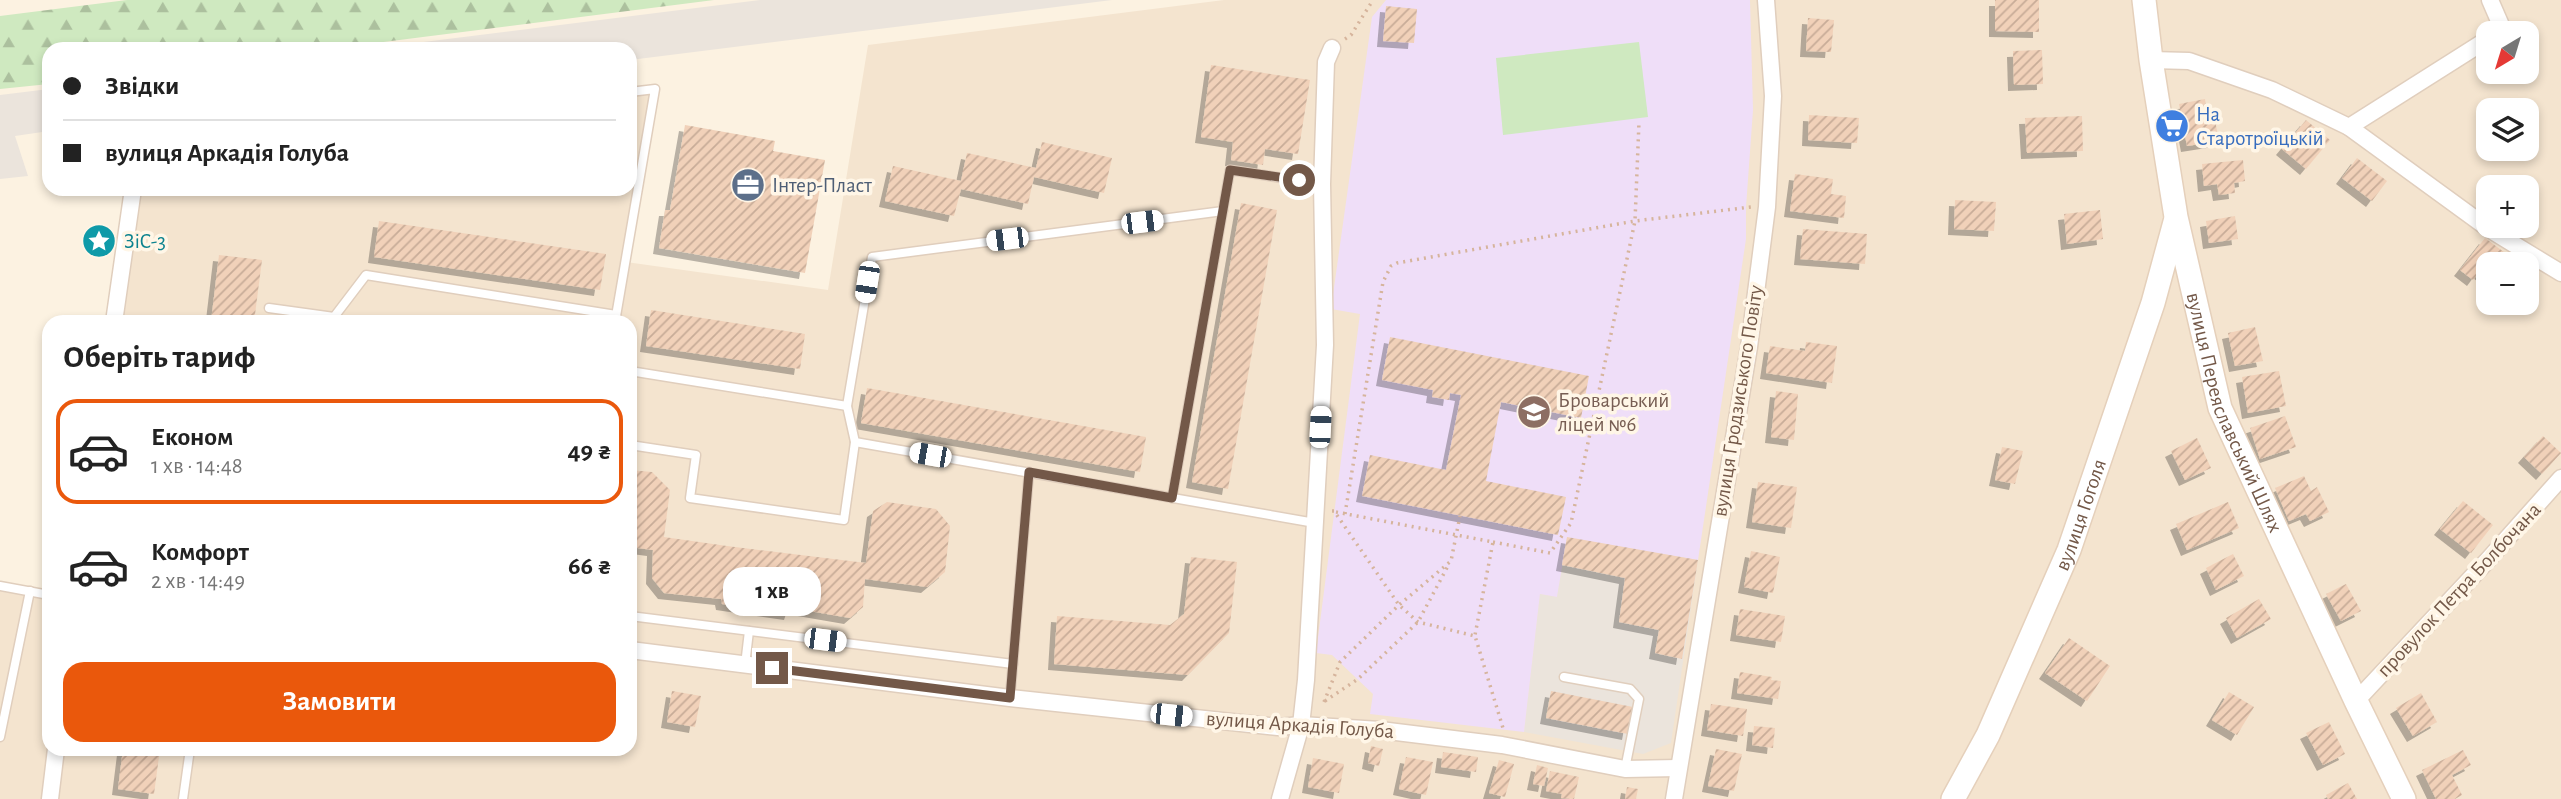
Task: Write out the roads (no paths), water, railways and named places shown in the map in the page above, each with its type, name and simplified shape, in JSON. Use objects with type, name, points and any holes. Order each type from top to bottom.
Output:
[{"type":"street","name":"вулиця Гродзиського Повіту","points":[[1674,799],[1749,347],[1767,207],[1773,96],[1766,0]]},
{"type":"street","name":"вулиця Переяславський Шлях","points":[[2144,0],[2176,217],[2220,408],[2404,799]]},
{"type":"street","points":[[2490,0],[2499,21]]},
{"type":"street","points":[[2349,127],[2476,47]]},
{"type":"street","points":[[1279,799],[1301,725],[1306,680],[1325,345],[1322,184],[1325,83],[1326,62],[1332,48]]},
{"type":"street","points":[[2151,60],[2189,61],[2272,90],[2349,127],[2489,229],[2561,274]]},
{"type":"street","points":[[115,315],[132,196]]},
{"type":"street","name":"вулиця Гоголя","points":[[1953,799],[1988,735],[2069,550],[2153,303],[2176,217]]},
{"type":"street","name":"провулок Петра Болбочана","points":[[2356,701],[2561,478]]},
{"type":"street","name":"вулиця Аркадія Голуба","points":[[637,651],[1010,698],[1278,727],[1301,725],[1380,730],[1502,745],[1625,769],[1678,768]]},
{"type":"street","points":[[50,799],[55,756]]},
{"type":"lane","points":[[637,91],[655,89],[637,195]]},
{"type":"lane","points":[[1172,498],[1230,170],[1322,184]]},
{"type":"lane","points":[[617,315],[637,196]]},
{"type":"lane","points":[[637,446],[696,455],[690,498],[844,520],[855,442],[847,406],[872,257],[1223,211]]},
{"type":"lane","points":[[336,315],[366,275],[599,315]]},
{"type":"lane","points":[[269,308],[310,315]]},
{"type":"lane","points":[[637,372],[847,406]]},
{"type":"lane","points":[[855,442],[1172,498],[1315,516]]},
{"type":"lane","points":[[1010,698],[1029,472]]},
{"type":"lane","points":[[0,586],[42,594]]},
{"type":"lane","points":[[0,737],[30,591]]},
{"type":"lane","points":[[637,617],[1013,664]]},
{"type":"lane","points":[[745,665],[749,631]]},
{"type":"lane","points":[[1564,677],[1630,689],[1639,699],[1625,769]]},
{"type":"lane","points":[[0,685],[10,687]]},
{"type":"lane","points":[[183,799],[189,756]]},
{"type":"place","name":"На Старотроїцькій","points":[[2172,126]]},
{"type":"place","name":"Інтер-Пласт","points":[[748,185]]},
{"type":"place","name":"ЗіС-3","points":[[99,241]]},
{"type":"place","name":"Броварський ліцей №6","points":[[1534,412]]}]
